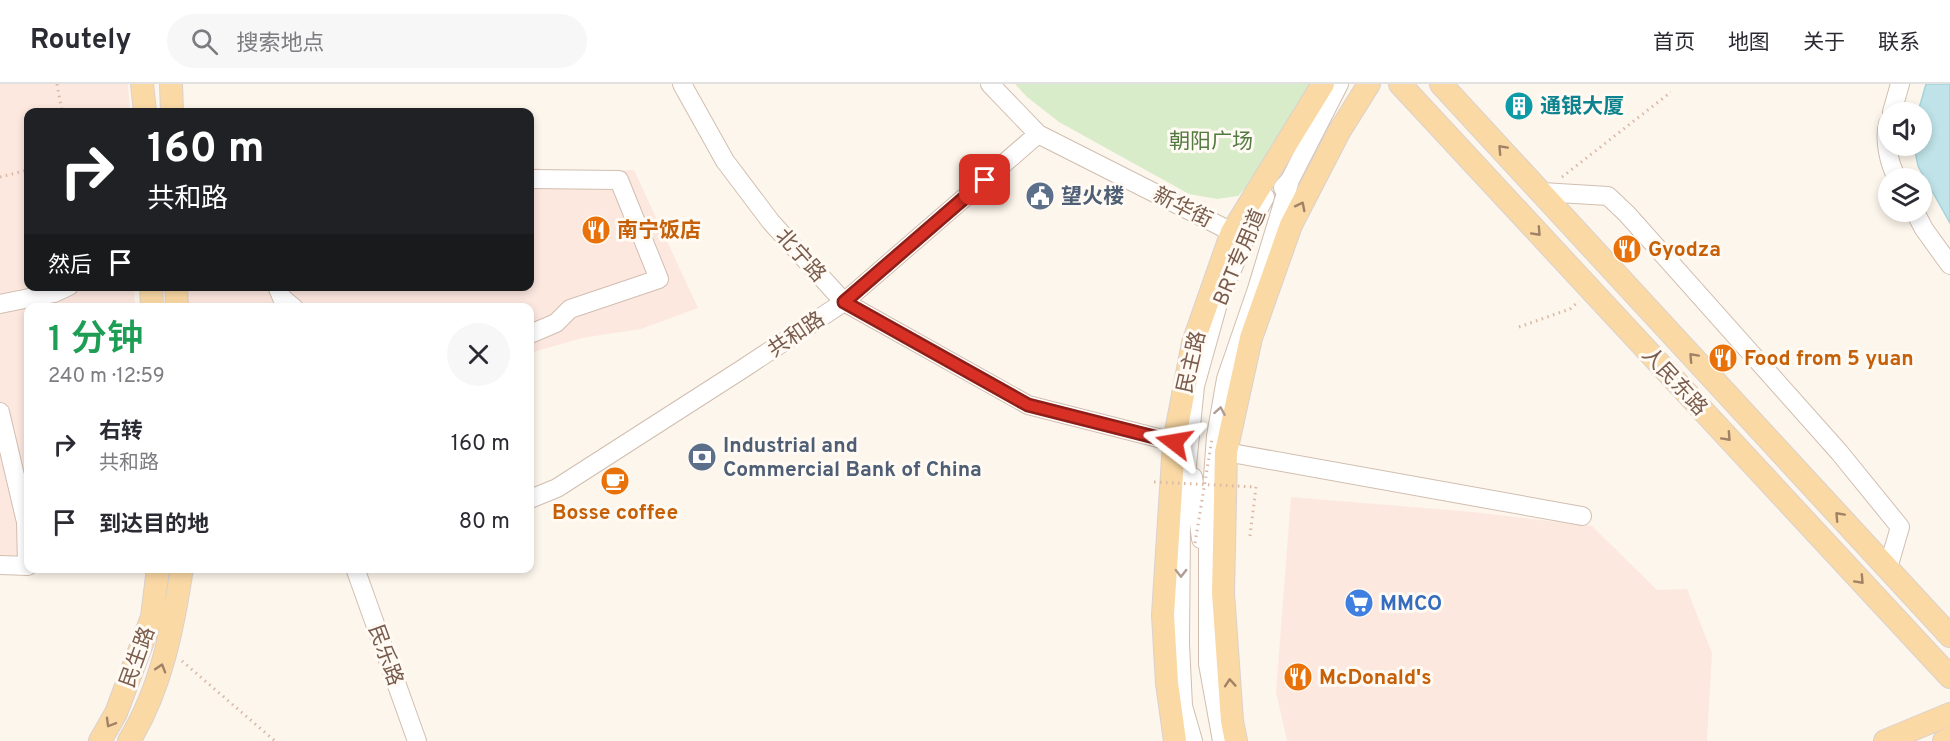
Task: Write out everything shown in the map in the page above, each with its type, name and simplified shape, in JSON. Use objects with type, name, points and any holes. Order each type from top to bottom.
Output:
[{"type":"main road","points":[[142,84],[145,108]]},
{"type":"main road","points":[[171,84],[172,108]]},
{"type":"main road","name":"民主路","points":[[1175,741],[1167,683],[1162,615],[1193,343],[1232,232],[1323,84]]},
{"type":"main road","points":[[1236,741],[1232,721],[1223,593],[1219,446],[1251,338],[1291,225],[1339,132],[1370,84]]},
{"type":"main road","name":"人民东路","points":[[1400,84],[1950,677]]},
{"type":"main road","name":"人民东路","points":[[1441,84],[1950,636]]},
{"type":"main road","name":"民生路","points":[[100,741],[116,713],[152,617],[157,573]]},
{"type":"main road","name":"民生路","points":[[129,741],[143,715],[167,648],[174,621],[181,573]]},
{"type":"main road","points":[[1885,741],[1950,714]]},
{"type":"main road","points":[[1944,741],[1950,738]]},
{"type":"street","name":"北宁路","points":[[682,84],[725,161],[771,222],[844,302],[1028,405],[1182,444]]},
{"type":"street","name":"新华街","points":[[990,84],[1038,134],[1232,232]]},
{"type":"street","name":"BRT专用道","points":[[1193,741],[1184,706],[1180,644],[1182,444],[1195,386],[1219,300],[1256,214],[1331,84]]},
{"type":"street","name":"BRT专用道","points":[[1222,741],[1208,664],[1202,544],[1226,379],[1257,289],[1290,180],[1339,84]]},
{"type":"street","points":[[1895,102],[1900,84]]},
{"type":"street","name":"共和路","points":[[534,497],[557,488],[844,302],[1038,134]]},
{"type":"street","points":[[534,179],[619,180],[658,279],[570,309],[556,323],[534,332]]},
{"type":"street","points":[[1542,192],[1608,196],[1627,214],[1839,452],[1900,527],[1888,568]]},
{"type":"street","points":[[1920,222],[1950,266]]},
{"type":"street","points":[[0,304],[58,291]]},
{"type":"street","points":[[279,291],[289,303]]},
{"type":"street","points":[[0,412],[24,514]]},
{"type":"street","name":"BRT专用道","points":[[1182,444],[1201,543],[1197,582],[1207,721],[1211,741]]},
{"type":"street","points":[[1219,446],[1582,516]]},
{"type":"street","points":[[0,565],[24,566]]},
{"type":"street","name":"民乐路","points":[[358,573],[417,741]]},
{"type":"path","points":[[57,84],[61,108]]},
{"type":"path","points":[[1542,192],[1671,92]]},
{"type":"path","points":[[0,177],[24,171]]},
{"type":"path","points":[[1519,327],[1570,309],[1591,290]]},
{"type":"path","points":[[1202,544],[1204,484],[1219,446]]},
{"type":"path","points":[[1154,482],[1256,487],[1250,536]]},
{"type":"path","points":[[167,648],[275,741]]},
{"type":"shaded area","points":[[0,84],[128,84],[130,108],[24,108],[24,291],[134,291],[135,303],[24,303],[24,557],[0,558]]},
{"type":"shaded area","name":"南宁饭店","points":[[534,167],[539,168],[539,174],[634,170],[698,308],[641,329],[582,338],[534,352],[534,303],[188,303],[188,291],[534,291]]},
{"type":"shaded area","points":[[1291,497],[1473,512],[1592,526],[1657,590],[1687,589],[1712,653],[1707,741],[1287,741],[1276,692]]},
{"type":"green space","name":"朝阳广场","points":[[1015,84],[1315,84],[1269,162],[1238,196],[1217,199],[1189,194],[1059,122],[1027,97]]},
{"type":"water","points":[[1926,84],[1950,84],[1950,223],[1932,191],[1932,168],[1919,168],[1918,166],[1916,156],[1932,156],[1932,102],[1921,102]]},
{"type":"place","name":"通银大厦","points":[[1519,106]]},
{"type":"place","name":"望火楼","points":[[1040,196]]},
{"type":"place","name":"南宁饭店","points":[[596,230]]},
{"type":"place","name":"Gyodza","points":[[1627,249]]},
{"type":"place","name":"Food from 5 yuan","points":[[1723,358]]},
{"type":"place","name":"Industrial and Commercial Bank of China","points":[[702,457]]},
{"type":"place","name":"Bosse coffee","points":[[615,481]]},
{"type":"place","name":"MMCO","points":[[1359,603]]},
{"type":"place","name":"McDonald's","points":[[1298,677]]},
{"type":"route","points":[[985,180],[844,302],[1028,405],[1174,442]]}]
